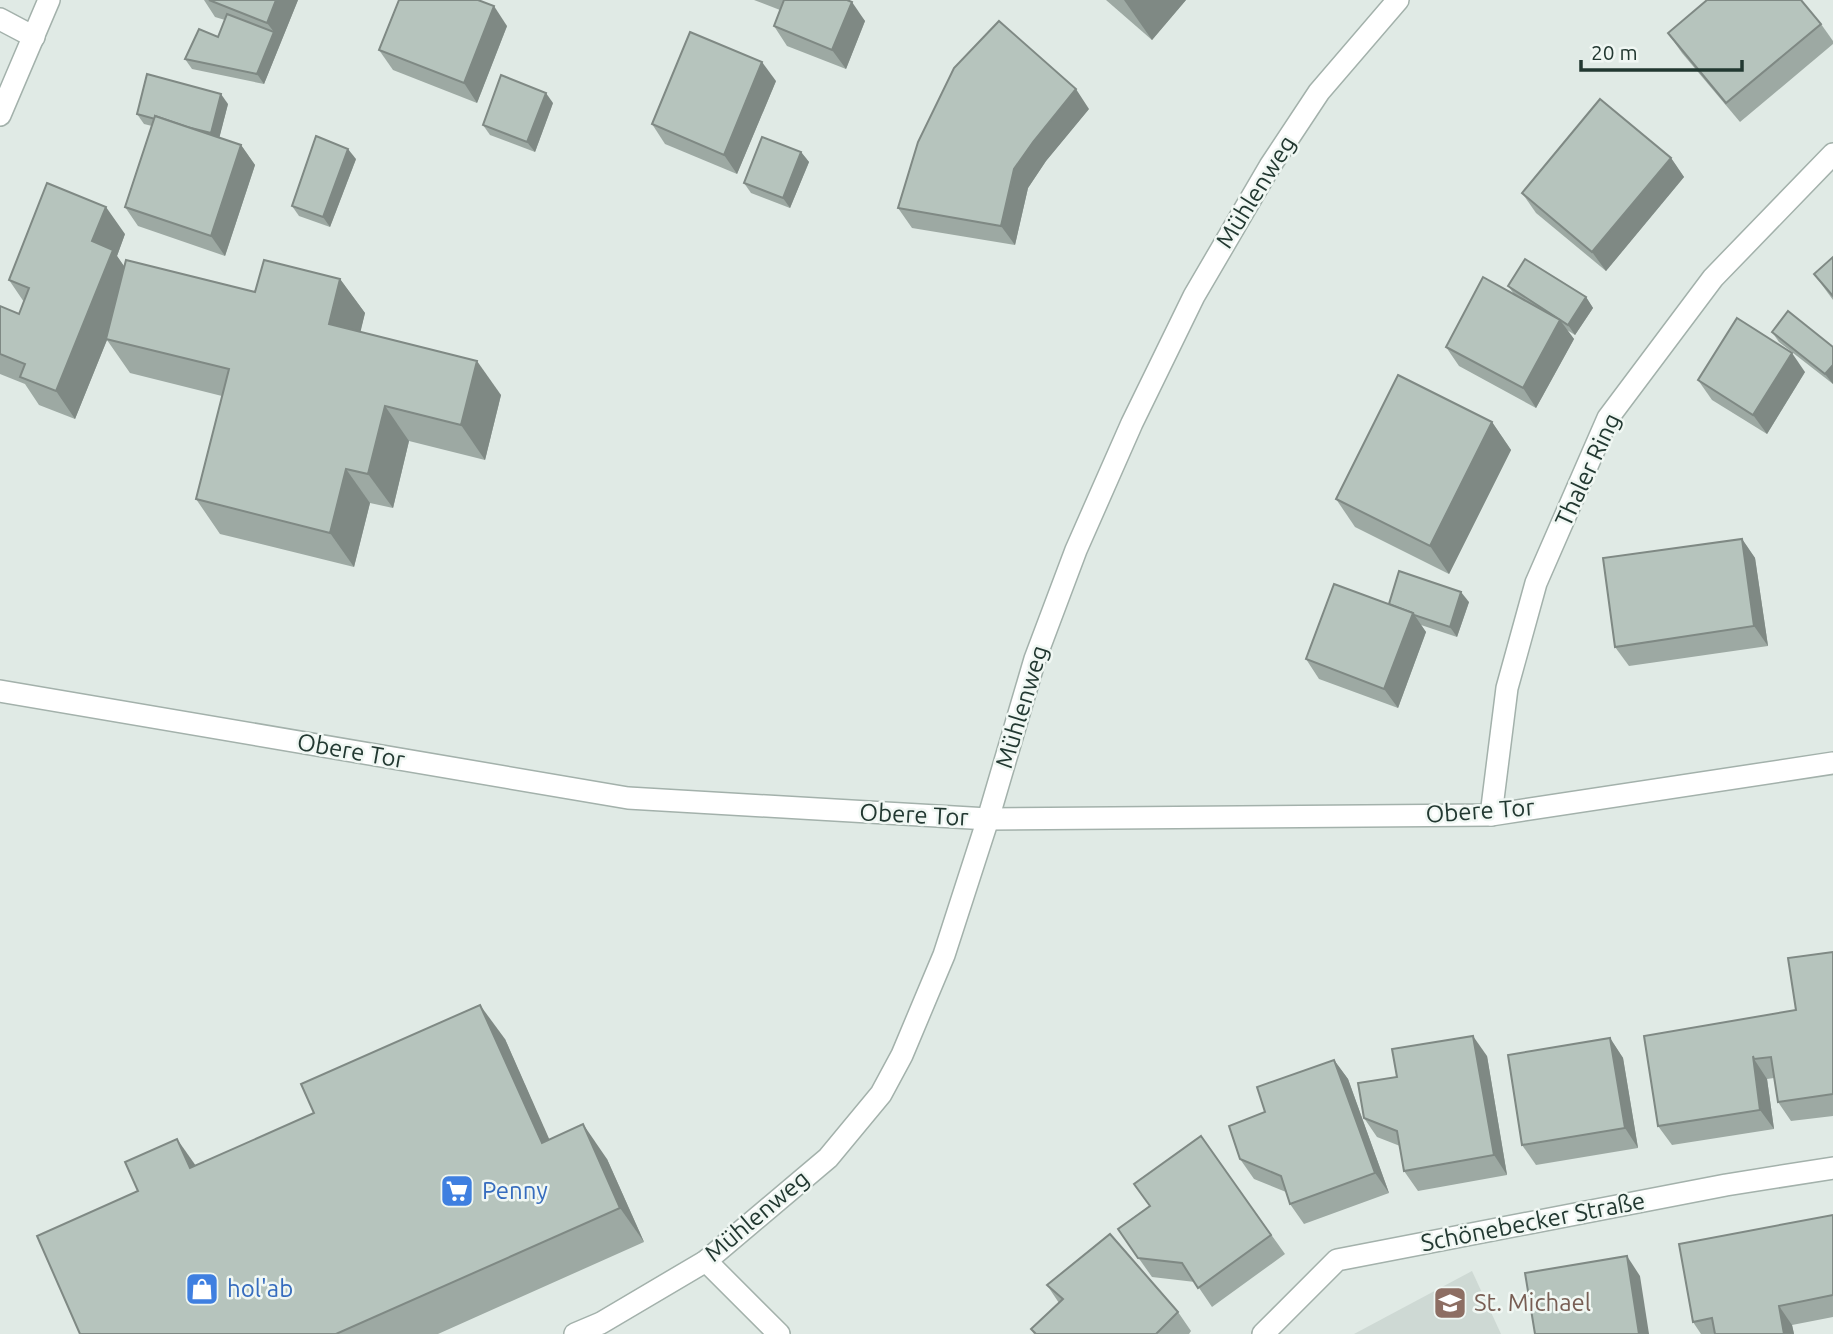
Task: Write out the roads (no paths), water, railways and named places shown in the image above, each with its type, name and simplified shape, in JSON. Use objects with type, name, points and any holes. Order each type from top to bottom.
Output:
[{"type":"street","points":[[0,116],[49,0]]},
{"type":"street","name":"Mühlenweg","points":[[575,1334],[601,1323],[706,1261],[828,1158],[881,1094],[902,1055],[944,955],[1035,659],[1076,550],[1132,422],[1194,296],[1238,217],[1319,92],[1398,0]]},
{"type":"street","points":[[0,19],[34,37]]},
{"type":"street","name":"Thaler Ring","points":[[1491,815],[1507,688],[1536,583],[1608,418],[1713,278],[1833,154]]},
{"type":"street","name":"Obere Tor","points":[[0,691],[628,799],[988,819],[1491,815],[1833,763]]},
{"type":"street","name":"Schönebecker Straße","points":[[1263,1334],[1337,1260],[1726,1185],[1833,1168]]},
{"type":"street","points":[[706,1261],[779,1334]]},
{"type":"place","name":"Penny","points":[[457,1191]]},
{"type":"place","name":"hol'ab","points":[[202,1289]]},
{"type":"place","name":"St. Michael","points":[[1450,1303]]}]
